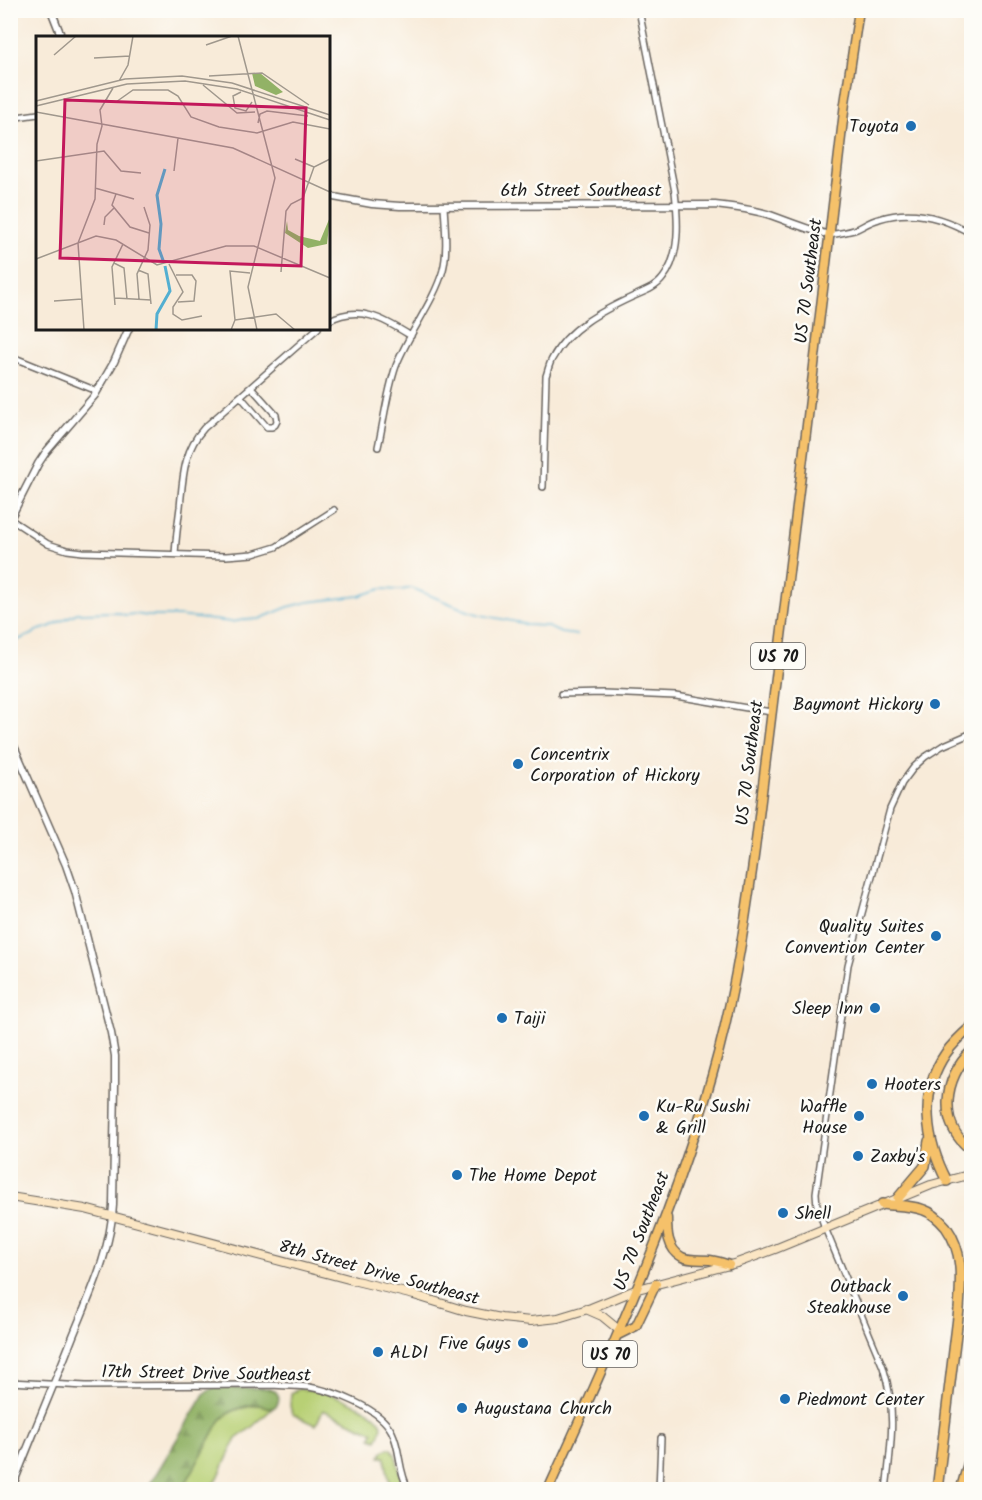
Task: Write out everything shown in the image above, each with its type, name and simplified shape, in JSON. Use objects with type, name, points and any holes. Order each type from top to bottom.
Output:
[{"type":"highway","points":[[898,1198],[925,1166],[929,1130],[928,1100],[934,1076],[946,1053],[972,1026]]},
{"type":"highway","points":[[972,1051],[952,1076],[948,1105],[953,1127],[965,1145],[972,1150]]},
{"type":"highway","points":[[929,1130],[935,1155],[947,1181]]},
{"type":"highway","points":[[882,1204],[918,1208],[931,1213],[952,1237],[959,1259],[961,1283],[959,1309],[938,1490]]},
{"type":"highway","points":[[961,1490],[972,1451]]},
{"type":"main road","name":"US 70 Southeast","points":[[548,1490],[638,1289],[680,1178],[702,1109],[728,1010],[746,916],[844,104],[859,10]]},
{"type":"main road","name":"8th Street Drive Southeast","points":[[10,1197],[85,1209],[484,1315],[531,1321],[558,1318],[638,1289],[729,1265],[775,1249],[931,1185],[972,1174]]},
{"type":"main road","points":[[667,1211],[669,1241],[681,1257],[713,1260],[729,1265]]},
{"type":"main road","points":[[586,1309],[602,1316],[619,1332],[636,1326],[656,1284]]},
{"type":"street","points":[[51,10],[61,36]]},
{"type":"street","points":[[543,487],[546,376],[551,359],[561,345],[589,320],[653,287],[664,278],[676,249],[676,205],[639,10]]},
{"type":"street","points":[[10,118],[36,114]]},
{"type":"street","name":"6th Street Southeast","points":[[330,196],[372,204],[444,206],[715,205],[744,208],[830,235]]},
{"type":"street","points":[[378,447],[396,366],[435,290],[443,269],[444,206]]},
{"type":"street","points":[[830,235],[850,231],[878,219],[905,214],[934,217],[972,234]]},
{"type":"street","points":[[330,320],[341,315],[359,313],[384,321],[411,336]]},
{"type":"street","points":[[128,330],[114,362],[97,391],[46,452],[34,471],[11,519],[48,544],[67,550],[226,556],[261,552],[276,547],[334,510]]},
{"type":"street","points":[[175,554],[185,460],[195,437],[316,330]]},
{"type":"street","points":[[10,356],[97,391]]},
{"type":"street","points":[[241,397],[267,427],[275,425],[276,416],[251,387]]},
{"type":"street","points":[[561,694],[661,694],[771,712]]},
{"type":"street","points":[[886,1490],[893,1421],[888,1383],[825,1228],[817,1206],[816,1193],[851,951],[890,809],[897,791],[914,767],[933,751],[951,741],[972,734]]},
{"type":"street","points":[[10,737],[66,866],[83,923],[115,1056],[113,1218],[109,1238],[101,1266],[11,1490]]},
{"type":"street","name":"17th Street Drive Southeast","points":[[10,1382],[54,1385],[272,1385],[323,1390],[366,1407],[381,1417],[394,1438],[402,1474],[409,1490]]},
{"type":"street","points":[[660,1490],[662,1438]]},
{"type":"green space","points":[[213,1388],[270,1388],[276,1392],[279,1400],[273,1408],[260,1405],[247,1406],[232,1411],[224,1417],[184,1489],[147,1489],[204,1394]]},
{"type":"green space","points":[[299,1389],[333,1395],[371,1413],[382,1425],[377,1440],[371,1438],[373,1432],[323,1410],[316,1425],[292,1414],[291,1393]]},
{"type":"green space","points":[[258,1405],[273,1408],[236,1439],[216,1482],[206,1489],[184,1490],[220,1421],[232,1411]]},
{"type":"green space","points":[[389,1448],[395,1453],[405,1489],[389,1489],[385,1457],[380,1457],[383,1451]]},
{"type":"waterway","points":[[10,643],[77,613],[116,612],[125,615],[178,616],[231,622],[259,619],[288,607],[308,602],[359,596],[381,589],[412,588],[481,615],[526,625],[546,626],[561,633],[577,635]]},
{"type":"place","name":"Toyota","points":[[911,126]]},
{"type":"place","name":"Baymont Hickory","points":[[935,704]]},
{"type":"place","name":"Concentrix Corporation of Hickory","points":[[518,764]]},
{"type":"place","name":"Quality Suites Convention Center","points":[[936,936]]},
{"type":"place","name":"Sleep Inn","points":[[875,1008]]},
{"type":"place","name":"Taiji","points":[[502,1018]]},
{"type":"place","name":"Hooters","points":[[872,1084]]},
{"type":"place","name":"Ku-Ru Sushi & Grill","points":[[644,1116]]},
{"type":"place","name":"Waffle House","points":[[859,1116]]},
{"type":"place","name":"Zaxby's","points":[[858,1156]]},
{"type":"place","name":"The Home Depot","points":[[457,1175]]},
{"type":"place","name":"Shell","points":[[783,1213]]},
{"type":"place","name":"Outback Steakhouse","points":[[903,1296]]},
{"type":"place","name":"Five Guys","points":[[523,1343]]},
{"type":"place","name":"ALDI","points":[[378,1352]]},
{"type":"place","name":"Piedmont Center","points":[[785,1399]]},
{"type":"place","name":"Augustana Church","points":[[462,1408]]}]
